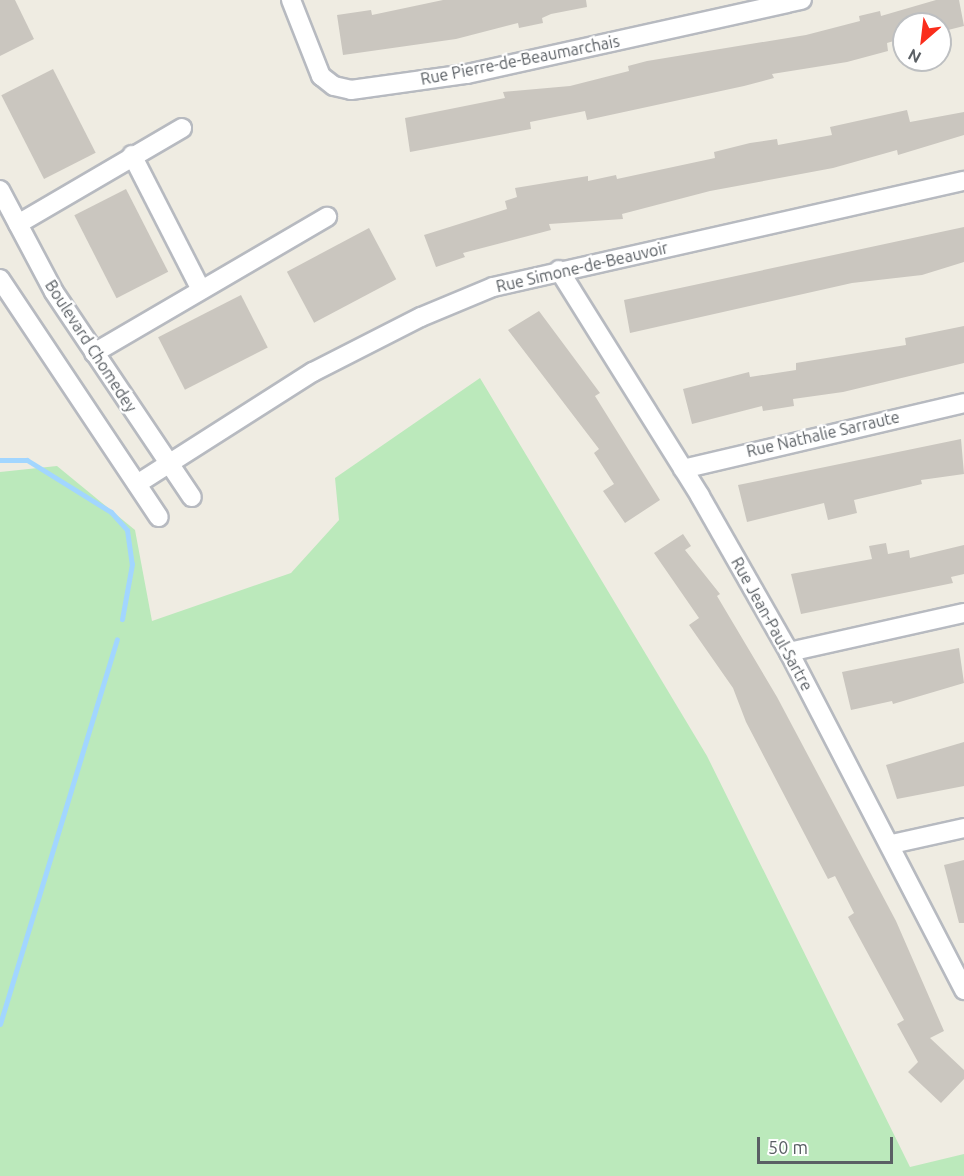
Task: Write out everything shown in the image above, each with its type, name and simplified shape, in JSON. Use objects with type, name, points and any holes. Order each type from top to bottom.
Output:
[{"type":"street","name":"Rue Pierre-de-Beaumarchais","points":[[291,0],[321,76],[334,86],[351,90],[467,74],[802,0]]},
{"type":"street","points":[[18,224],[132,155],[182,128]]},
{"type":"street","points":[[132,155],[200,288]]},
{"type":"street","name":"Rue Simone-de-Beauvoir","points":[[137,484],[366,343],[493,287],[559,270],[964,181]]},
{"type":"street","name":"Boulevard Chomedey","points":[[0,190],[94,353],[192,497]]},
{"type":"street","points":[[94,353],[200,288],[327,217]]},
{"type":"street","name":"Rue Jean-Paul-Sartre","points":[[559,270],[683,469],[789,652],[892,844],[964,990]]},
{"type":"street","points":[[0,279],[159,517]]},
{"type":"street","name":"Rue Nathalie Sarraute","points":[[683,469],[964,403]]},
{"type":"street","points":[[789,652],[964,613]]},
{"type":"street","points":[[892,844],[964,828]]},
{"type":"green space","points":[[480,378],[707,756],[910,1167],[964,1154],[964,1176],[0,1176],[0,472],[57,466],[135,530],[152,621],[291,573],[339,520],[335,478]]},
{"type":"building","points":[[0,0],[15,0],[34,39],[0,56]]},
{"type":"building","points":[[443,0],[586,0],[587,7],[551,14],[542,18],[543,23],[519,28],[518,23],[456,39],[343,55],[337,15],[371,10],[372,15]]},
{"type":"building","points":[[936,0],[959,0],[964,26],[952,29],[952,12],[895,12]]},
{"type":"building","points":[[880,11],[881,16],[892,13],[892,42],[887,43],[888,51],[847,62],[772,74],[774,78],[744,86],[587,120],[585,111],[530,122],[531,129],[410,152],[405,118],[505,98],[503,92],[570,86],[629,71],[628,66],[647,61],[806,35],[860,21],[859,16]]},
{"type":"building","points":[[53,69],[96,153],[44,179],[1,95]]},
{"type":"building","points":[[907,110],[910,122],[964,112],[964,135],[898,155],[897,150],[833,168],[710,191],[622,214],[623,219],[549,224],[551,230],[463,253],[465,257],[436,267],[424,235],[507,209],[505,201],[517,197],[515,188],[588,176],[588,181],[616,175],[617,179],[715,158],[714,152],[750,143],[777,139],[778,145],[832,135],[830,127]]},
{"type":"building","points":[[126,189],[168,272],[117,298],[74,215]]},
{"type":"building","points":[[964,227],[964,262],[922,275],[852,283],[630,333],[624,300]]},
{"type":"building","points":[[369,228],[396,279],[314,323],[287,272]]},
{"type":"building","points":[[241,295],[268,348],[185,390],[158,337]]},
{"type":"building","points":[[539,311],[600,393],[595,396],[660,500],[625,523],[603,491],[614,484],[594,453],[599,449],[508,330]]},
{"type":"building","points":[[964,326],[964,363],[843,392],[793,399],[794,406],[763,411],[762,406],[692,424],[683,389],[749,372],[750,377],[796,370],[796,363],[906,345],[905,338]]},
{"type":"building","points":[[961,439],[964,474],[921,480],[922,484],[854,500],[857,513],[828,520],[824,503],[747,522],[738,485]]},
{"type":"building","points":[[683,534],[691,546],[685,550],[720,594],[717,596],[777,697],[896,921],[944,1031],[930,1038],[964,1070],[964,1079],[941,1103],[908,1072],[918,1062],[897,1024],[904,1020],[848,917],[854,913],[835,876],[828,879],[746,722],[733,688],[689,625],[699,618],[654,553]]},
{"type":"building","points":[[886,543],[888,554],[909,550],[910,558],[964,545],[964,574],[951,577],[953,583],[801,614],[791,574],[872,559],[869,546]]},
{"type":"building","points":[[959,648],[964,683],[893,704],[892,701],[851,710],[842,672]]},
{"type":"building","points":[[964,742],[964,786],[897,799],[886,765]]},
{"type":"building","points":[[964,860],[964,923],[959,923],[944,865]]},
{"type":"waterway","points":[[0,460],[27,460],[111,512],[127,530],[132,564],[122,619]]},
{"type":"waterway","points":[[0,1024],[117,639]]}]
